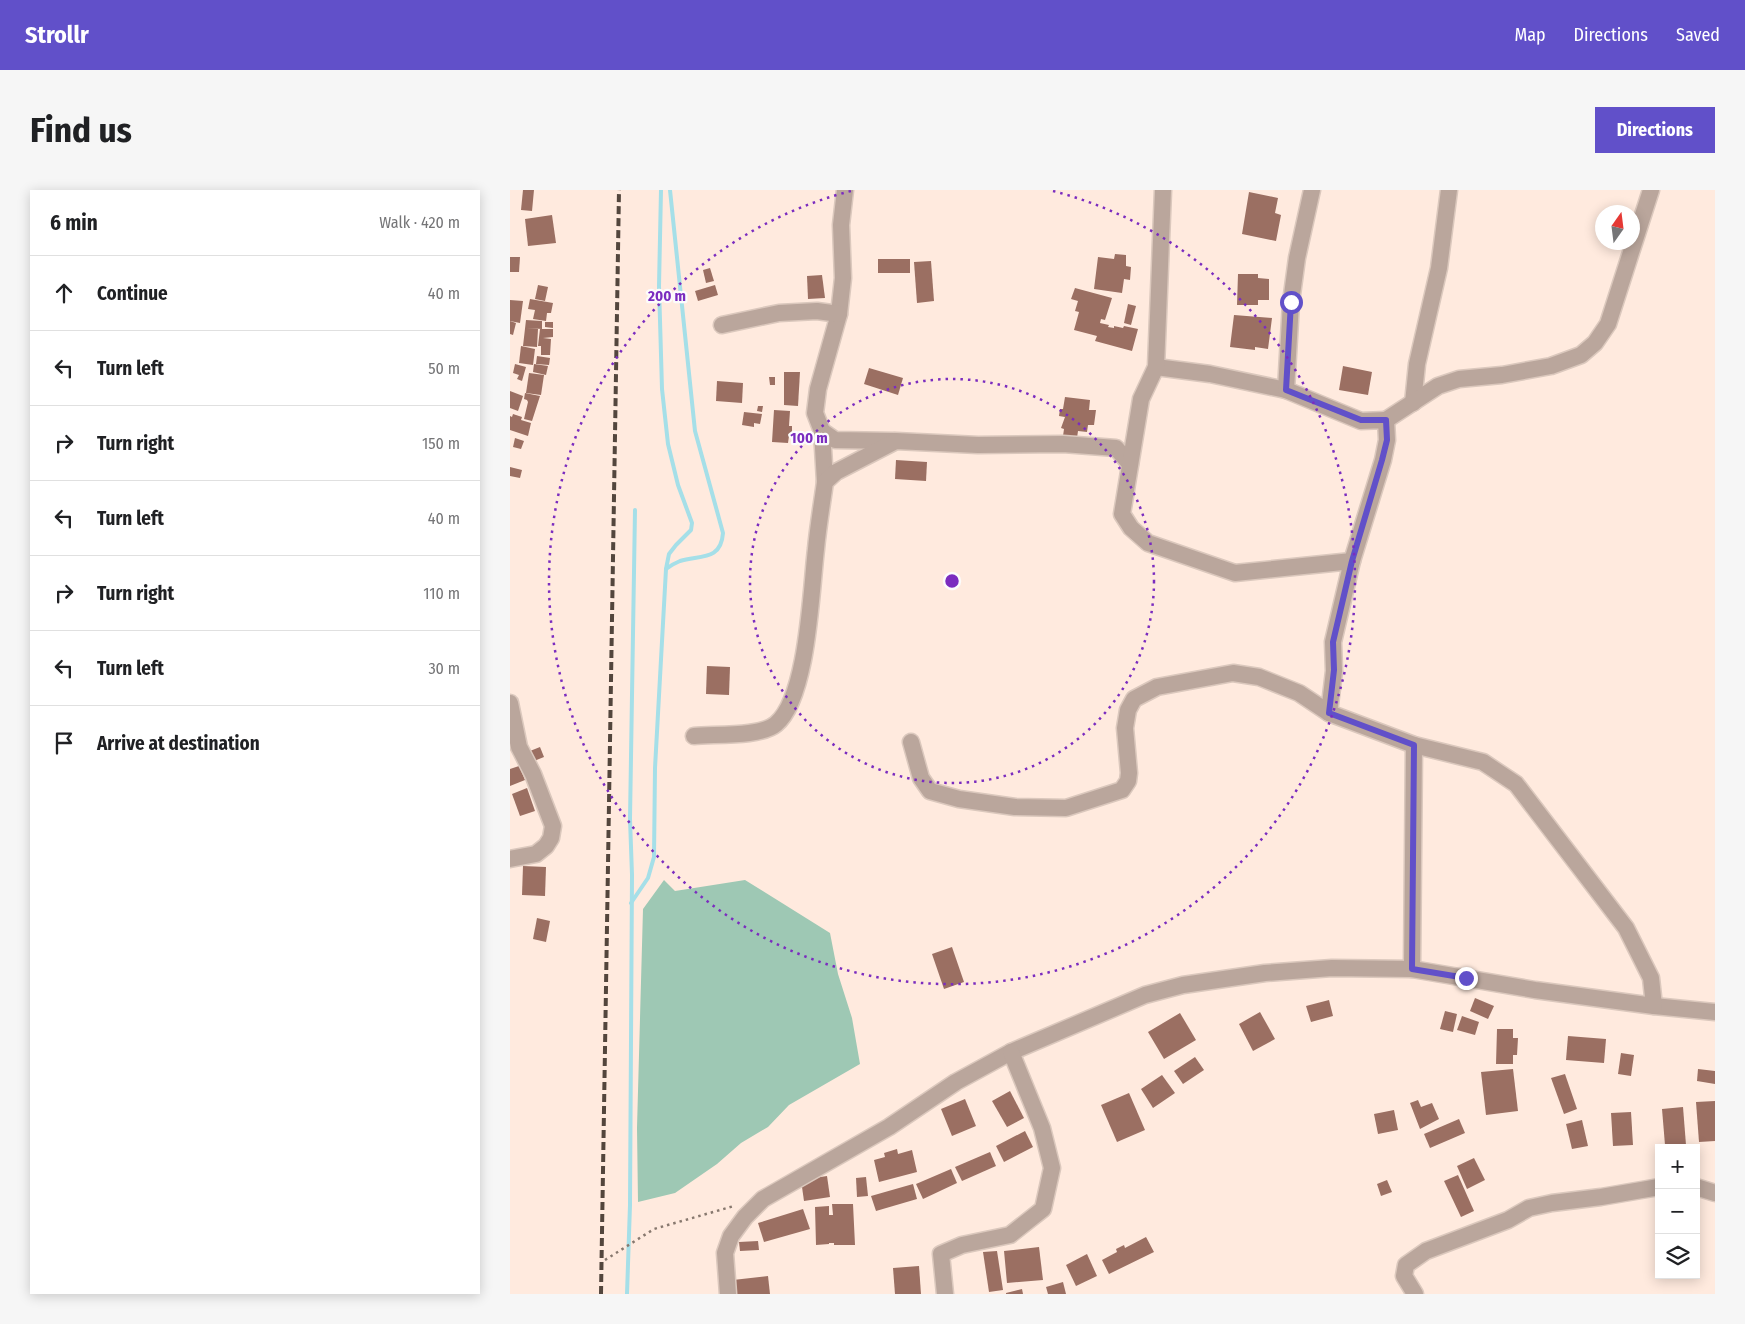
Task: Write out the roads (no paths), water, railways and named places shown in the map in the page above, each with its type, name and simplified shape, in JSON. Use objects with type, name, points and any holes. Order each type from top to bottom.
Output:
[{"type":"street","points":[[694,736],[761,732],[775,725],[784,714],[799,680],[807,636],[825,482],[822,431],[815,413],[818,389],[839,314],[843,278],[841,225],[844,190]]},
{"type":"street","points":[[1163,190],[1156,367],[1141,399],[1122,514],[1131,528],[1148,543],[1235,573],[1352,561]]},
{"type":"street","points":[[1286,390],[1292,293],[1297,258],[1312,190]]},
{"type":"street","points":[[1412,403],[1417,364],[1439,268],[1449,190]]},
{"type":"street","points":[[1156,367],[1210,374],[1286,390],[1361,420],[1386,420],[1438,386],[1459,379],[1502,375],[1551,366],[1581,355],[1595,343],[1608,324],[1651,190]]},
{"type":"street","points":[[722,325],[779,312],[817,311],[839,314]]},
{"type":"street","points":[[1329,713],[1334,670],[1333,642],[1352,561],[1387,440],[1386,420]]},
{"type":"street","points":[[822,431],[836,440],[978,445],[1063,444],[1116,448],[1130,464]]},
{"type":"street","points":[[825,482],[836,472],[896,441]]},
{"type":"street","points":[[911,742],[920,778],[930,791],[959,799],[1015,807],[1066,808],[1122,790],[1128,781],[1125,728],[1128,710],[1134,699],[1157,687],[1233,673],[1260,677],[1299,693],[1329,713],[1414,745],[1483,762],[1516,784],[1626,928],[1651,978],[1654,1006]]},
{"type":"street","points":[[510,703],[519,747],[533,774],[553,826],[551,838],[546,846],[536,854],[510,859]]},
{"type":"street","points":[[1412,969],[1414,745]]},
{"type":"street","points":[[728,1294],[724,1252],[731,1236],[745,1217],[763,1199],[889,1126],[956,1082],[1011,1052],[1145,995],[1183,985],[1265,973],[1332,968],[1412,969],[1535,990],[1715,1012]]},
{"type":"street","points":[[945,1294],[941,1254],[962,1245],[1010,1235],[1043,1209],[1052,1168],[1042,1128],[1011,1052]]},
{"type":"street","points":[[1416,1294],[1404,1276],[1406,1265],[1426,1251],[1508,1220],[1529,1208],[1655,1188]]},
{"type":"street","points":[[1700,1188],[1715,1193]]},
{"type":"waterway","points":[[631,903],[648,878],[654,857],[655,768],[666,569],[669,554],[691,530],[692,523],[678,485],[668,444],[662,389],[659,286],[661,190]]},
{"type":"waterway","points":[[666,569],[680,561],[714,553],[721,542],[723,533],[695,431],[670,190]]},
{"type":"waterway","points":[[627,1294],[630,1205],[632,875],[630,819],[635,510]]},
{"type":"railway","points":[[601,1294],[619,190]]}]
